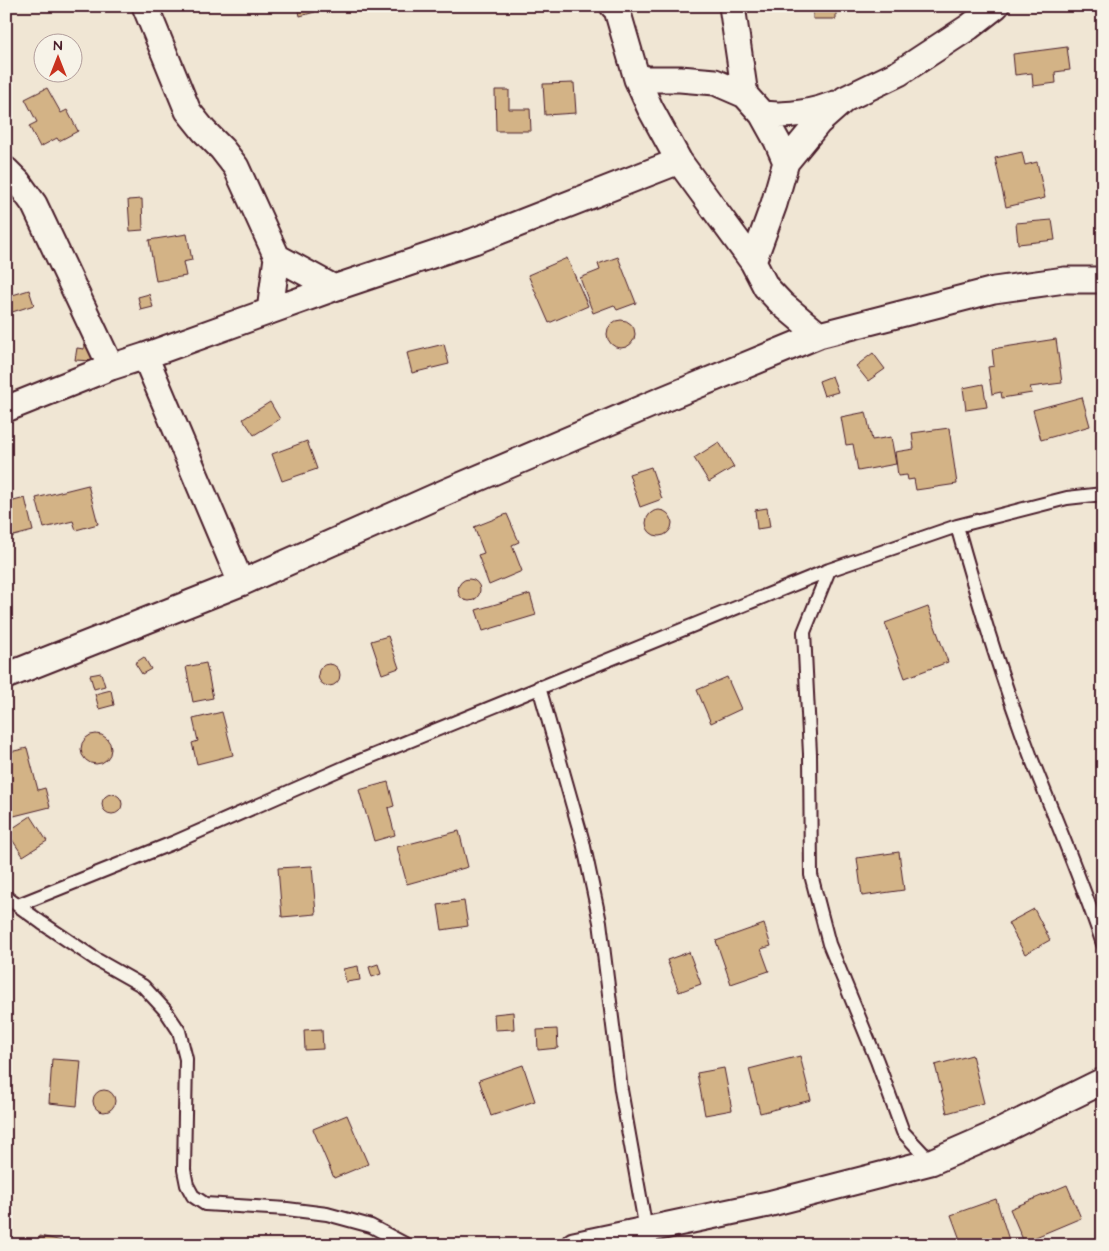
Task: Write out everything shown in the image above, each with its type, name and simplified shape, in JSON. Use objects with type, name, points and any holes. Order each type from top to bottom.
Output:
[{"type":"street","points":[[145,6],[188,112],[236,167],[276,256],[270,311]]},
{"type":"street","points":[[613,6],[617,10],[637,79],[650,108],[679,161],[752,262],[766,287],[782,304],[819,335]]},
{"type":"street","points":[[732,6],[745,95]]},
{"type":"street","points":[[762,114],[782,116],[799,114],[820,110],[845,100],[899,73],[969,27],[996,6]]},
{"type":"street","points":[[637,79],[680,79],[715,82],[745,95],[762,114],[786,162]]},
{"type":"street","points":[[752,262],[774,204],[786,162],[818,123],[845,100]]},
{"type":"street","points":[[6,410],[111,367],[334,288],[474,241],[679,161]]},
{"type":"street","points":[[6,170],[18,182],[34,204],[111,367]]},
{"type":"street","points":[[276,256],[334,288]]},
{"type":"street","points":[[6,676],[241,583],[482,477],[819,335],[994,290],[1065,280],[1103,280]]},
{"type":"street","points":[[145,356],[241,583]]},
{"type":"street","points":[[574,1245],[768,1204],[931,1162],[993,1135],[1103,1081]]},
{"type":"lane","points":[[18,905],[175,842],[350,765],[829,570],[957,526],[1067,498],[1103,494]]},
{"type":"lane","points":[[957,526],[985,625],[1032,758],[1085,890],[1103,944]]},
{"type":"lane","points":[[829,570],[804,632],[810,754],[811,875],[829,944],[877,1061],[903,1132],[931,1162]]},
{"type":"lane","points":[[539,687],[583,842],[598,913],[621,1090],[646,1230]]},
{"type":"lane","points":[[6,897],[42,924],[97,960],[143,986],[165,1010],[179,1031],[186,1059],[184,1170],[187,1185],[193,1196],[206,1204],[287,1209],[327,1214],[371,1226],[407,1245]]},
{"type":"building","points":[[298,6],[314,6],[315,12],[300,16]]},
{"type":"building","points":[[813,6],[836,6],[836,19],[813,19]]},
{"type":"building","points":[[1067,47],[1070,70],[1055,72],[1056,83],[1033,86],[1032,73],[1015,75],[1013,54]]},
{"type":"building","points":[[574,83],[576,113],[545,115],[543,84]]},
{"type":"building","points":[[47,88],[61,113],[67,110],[78,131],[59,141],[57,138],[40,147],[29,126],[37,122],[25,99]]},
{"type":"building","points":[[495,90],[509,90],[509,109],[530,109],[531,131],[496,131]]},
{"type":"building","points":[[1022,152],[1025,165],[1037,162],[1045,198],[1006,207],[995,158]]},
{"type":"building","points":[[142,199],[143,230],[130,231],[128,200]]},
{"type":"building","points":[[1052,220],[1055,240],[1018,244],[1016,223]]},
{"type":"building","points":[[187,234],[192,260],[183,262],[186,276],[156,281],[149,240]]},
{"type":"building","points":[[618,257],[636,303],[617,310],[614,305],[593,313],[580,278],[600,270],[598,264]]},
{"type":"building","points":[[567,258],[588,306],[549,323],[528,275]]},
{"type":"building","points":[[29,290],[34,305],[6,314],[6,297]]},
{"type":"building","points":[[149,294],[153,307],[141,310],[138,297]]},
{"type":"building","points":[[621,320],[631,324],[635,334],[631,344],[621,348],[611,344],[607,334],[611,324]]},
{"type":"building","points":[[1056,339],[1062,383],[1030,387],[1032,393],[1002,398],[1001,392],[992,394],[988,367],[994,366],[992,349]]},
{"type":"building","points":[[84,343],[93,344],[92,361],[75,360],[77,348],[84,349]]},
{"type":"building","points":[[444,344],[449,364],[412,373],[407,353]]},
{"type":"building","points":[[873,353],[885,369],[868,381],[856,366]]},
{"type":"building","points":[[832,376],[838,392],[824,396],[819,381]]},
{"type":"building","points":[[983,384],[987,407],[966,410],[963,388]]},
{"type":"building","points":[[1082,397],[1090,426],[1041,440],[1033,410]]},
{"type":"building","points":[[270,402],[280,419],[254,435],[243,419]]},
{"type":"building","points":[[866,412],[872,440],[891,437],[896,464],[858,471],[853,444],[846,445],[841,417]]},
{"type":"building","points":[[949,428],[957,484],[916,490],[914,479],[908,480],[907,475],[898,476],[895,452],[914,449],[912,433]]},
{"type":"building","points":[[307,441],[317,469],[282,481],[272,454]]},
{"type":"building","points":[[719,442],[734,467],[709,482],[694,458]]},
{"type":"building","points":[[651,467],[662,499],[640,507],[629,474]]},
{"type":"building","points":[[88,485],[98,524],[76,530],[73,521],[44,528],[36,498]]},
{"type":"building","points":[[25,498],[33,531],[6,538],[6,503]]},
{"type":"building","points":[[767,508],[770,527],[757,529],[755,510]]},
{"type":"building","points":[[659,510],[668,514],[672,523],[668,532],[659,536],[650,532],[646,523],[650,514]]},
{"type":"building","points":[[507,514],[519,542],[512,545],[522,571],[489,585],[478,555],[484,553],[474,527]]},
{"type":"building","points":[[469,579],[477,582],[480,590],[477,598],[469,601],[461,598],[458,590],[461,582]]},
{"type":"building","points":[[530,594],[536,615],[483,631],[476,610]]},
{"type":"building","points":[[928,607],[948,662],[905,678],[885,623]]},
{"type":"building","points":[[388,636],[399,668],[382,674],[371,641]]},
{"type":"building","points":[[144,657],[151,669],[142,674],[135,663]]},
{"type":"building","points":[[206,663],[213,698],[193,702],[186,667]]},
{"type":"building","points":[[329,664],[337,667],[340,675],[337,683],[329,686],[321,683],[318,675],[321,667]]},
{"type":"building","points":[[101,673],[105,686],[94,689],[90,675]]},
{"type":"building","points":[[727,677],[741,709],[711,723],[697,690]]},
{"type":"building","points":[[111,690],[114,705],[99,709],[95,694]]},
{"type":"building","points":[[222,712],[233,755],[197,764],[192,743],[198,741],[193,719]]},
{"type":"building","points":[[96,734],[102,735],[110,743],[110,755],[102,763],[96,764],[90,763],[82,755],[81,749],[82,743],[90,735]]},
{"type":"building","points":[[27,748],[38,790],[45,788],[50,807],[6,818],[6,753]]},
{"type":"building","points":[[388,782],[394,806],[388,808],[395,835],[374,841],[359,790]]},
{"type":"building","points":[[108,794],[116,794],[122,800],[122,808],[116,814],[108,814],[102,808],[102,800]]},
{"type":"building","points":[[31,816],[47,841],[23,856],[7,832]]},
{"type":"building","points":[[459,831],[468,867],[407,884],[397,847]]},
{"type":"building","points":[[899,852],[904,890],[862,896],[857,858]]},
{"type":"building","points":[[312,866],[316,914],[282,917],[278,868]]},
{"type":"building","points":[[464,901],[468,926],[442,930],[438,905]]},
{"type":"building","points":[[1034,909],[1050,940],[1025,954],[1008,923]]},
{"type":"building","points":[[764,924],[771,946],[761,949],[769,971],[731,984],[716,941]]},
{"type":"building","points":[[689,952],[701,984],[679,992],[667,960]]},
{"type":"building","points":[[378,964],[381,974],[372,977],[369,967]]},
{"type":"building","points":[[358,966],[360,980],[346,982],[343,969]]},
{"type":"building","points":[[513,1012],[514,1029],[495,1030],[494,1014]]},
{"type":"building","points":[[322,1029],[323,1049],[305,1050],[304,1030]]},
{"type":"building","points":[[557,1029],[558,1048],[538,1050],[537,1030]]},
{"type":"building","points":[[972,1055],[984,1103],[947,1113],[935,1065]]},
{"type":"building","points":[[800,1056],[811,1100],[760,1113],[749,1069]]},
{"type":"building","points":[[52,1059],[81,1061],[77,1106],[49,1103]]},
{"type":"building","points":[[523,1065],[535,1101],[491,1116],[479,1080]]},
{"type":"building","points":[[724,1068],[732,1110],[705,1115],[697,1073]]},
{"type":"building","points":[[104,1090],[112,1093],[115,1101],[112,1109],[104,1112],[96,1109],[93,1101],[96,1093]]},
{"type":"building","points":[[347,1115],[368,1164],[334,1178],[313,1129]]},
{"type":"building","points":[[1067,1185],[1081,1218],[1024,1242],[1010,1209]]},
{"type":"building","points":[[996,1199],[1009,1240],[996,1245],[962,1245],[951,1215]]},
{"type":"building","points":[[40,1236],[80,1245],[38,1245]]}]
